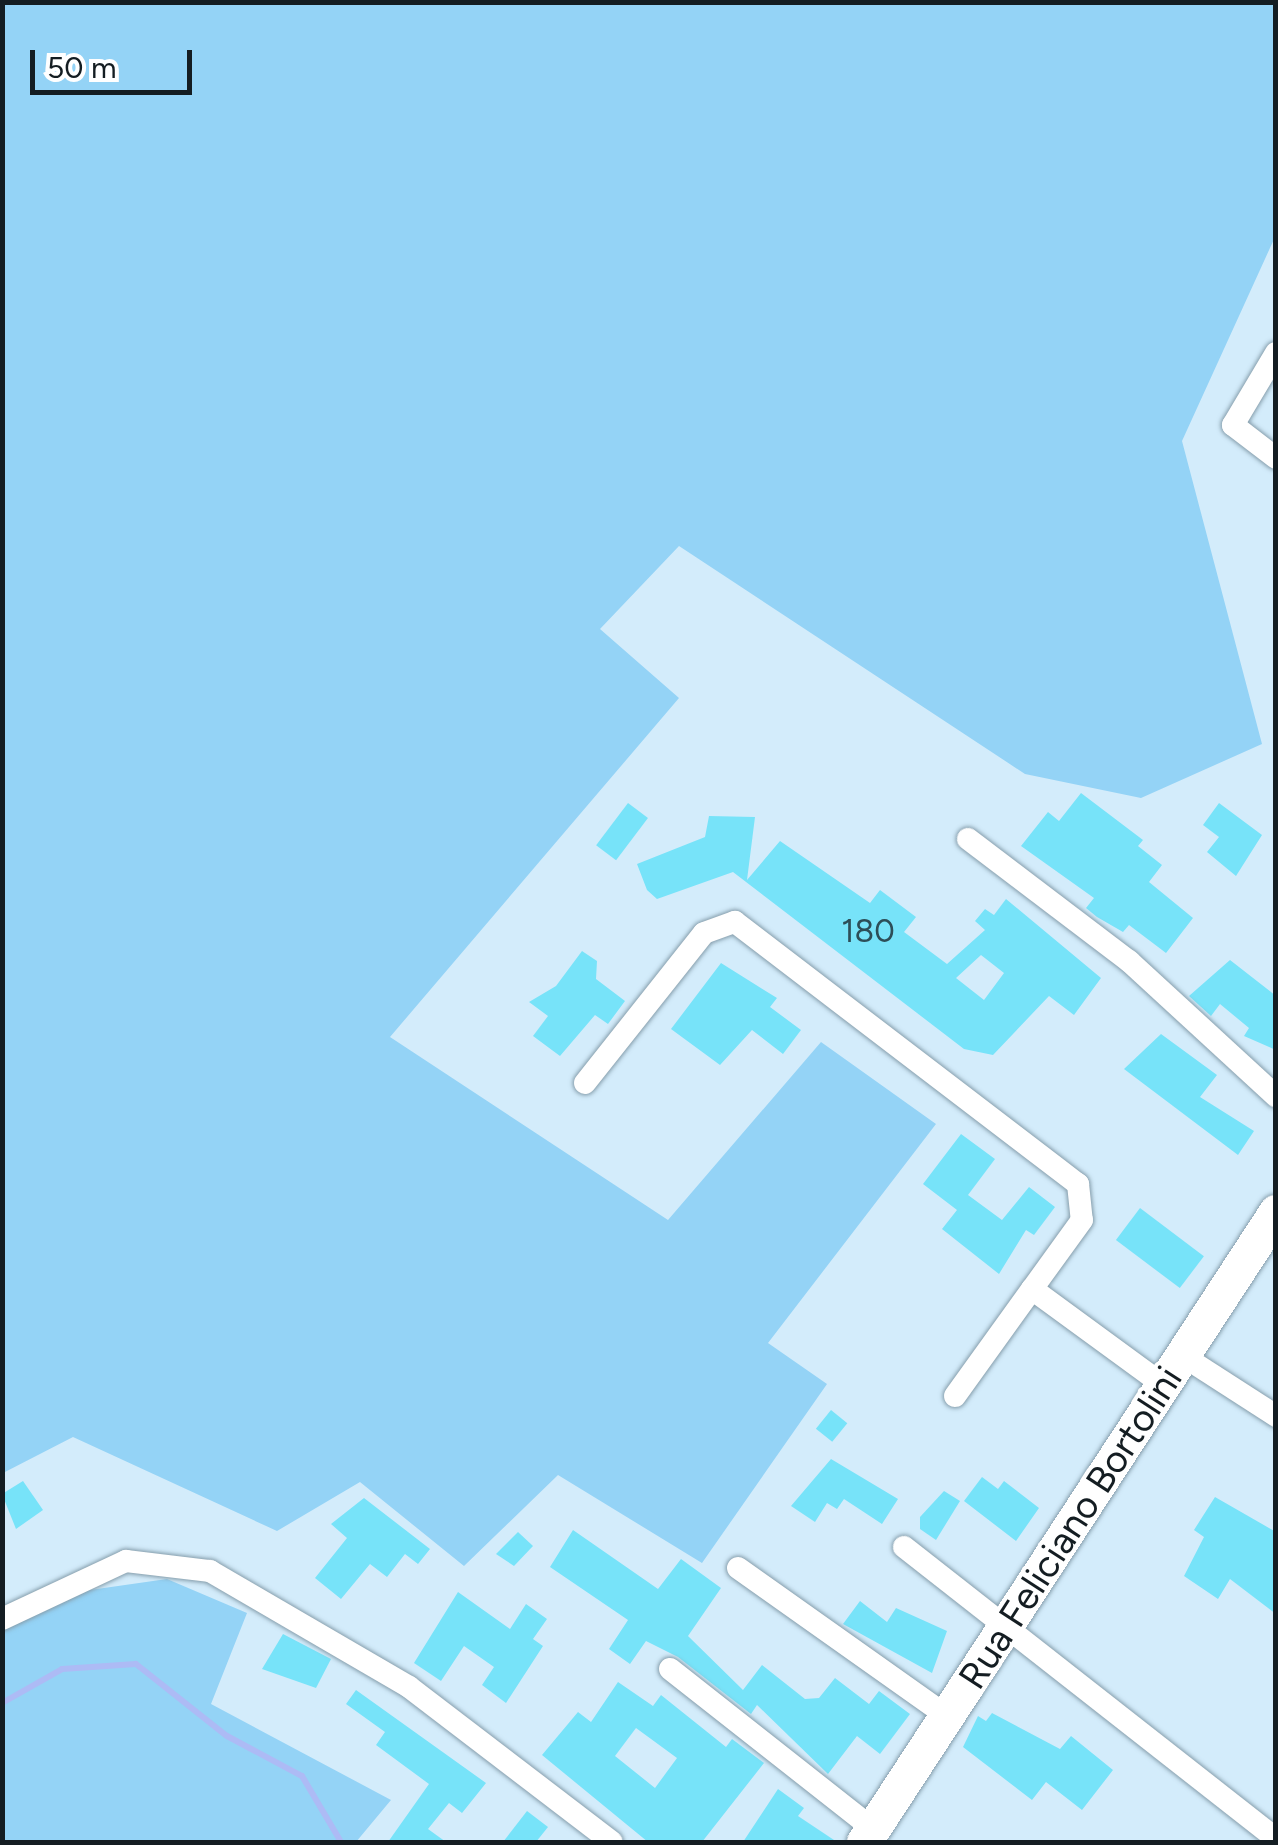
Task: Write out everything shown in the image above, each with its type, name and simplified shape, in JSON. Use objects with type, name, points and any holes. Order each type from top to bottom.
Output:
[{"type":"main road","name":"Rua Feliciano Bortolini","points":[[869,1836],[1276,1212]]},
{"type":"street","points":[[1276,353],[1233,425],[1276,458]]},
{"type":"street","points":[[968,839],[1129,961],[1276,1096]]},
{"type":"street","points":[[585,1084],[704,933],[720,920],[735,922],[1078,1184],[1082,1220],[955,1396]]},
{"type":"street","points":[[1032,1289],[1163,1385]]},
{"type":"street","points":[[1183,1356],[1276,1416]]},
{"type":"street","points":[[904,1547],[1276,1839]]},
{"type":"street","points":[[2,1618],[126,1561],[210,1572],[409,1687],[612,1842]]},
{"type":"street","points":[[738,1568],[947,1716]]},
{"type":"street","points":[[670,1669],[869,1836]]},
{"type":"shaded area","points":[[3,2],[1275,3],[1275,237],[1182,441],[1262,744],[1141,798],[1025,774],[679,546],[600,629],[679,698],[390,1037],[668,1220],[821,1042],[936,1124],[768,1343],[827,1384],[702,1563],[558,1475],[464,1566],[360,1482],[277,1531],[73,1437],[3,1473]]},
{"type":"shaded area","points":[[167,1579],[247,1613],[211,1704],[391,1800],[356,1842],[3,1842],[2,1627],[83,1591]]},
{"type":"building","points":[[1081,793],[1143,840],[1138,846],[1162,865],[1149,882],[1193,918],[1166,953],[1129,925],[1123,932],[1097,917],[1086,908],[1094,898],[1021,846],[1048,812],[1059,821]]},
{"type":"building","points":[[628,803],[648,818],[616,860],[596,845]]},
{"type":"building","points":[[1219,803],[1262,835],[1236,876],[1207,852],[1219,837],[1203,825]]},
{"type":"building","points":[[709,816],[755,817],[747,880],[780,841],[870,903],[880,890],[916,917],[904,932],[947,964],[985,930],[975,921],[985,909],[994,915],[1006,899],[1101,978],[1074,1015],[1049,996],[993,1055],[964,1049],[733,872],[657,899],[647,890],[637,864],[705,837]],"holes":[[[981,955],[1004,973],[984,1000],[956,978]]]},
{"type":"building","points":[[582,951],[597,961],[596,979],[625,1001],[608,1024],[595,1015],[560,1056],[533,1036],[548,1016],[529,1002],[556,986]]},
{"type":"building","points":[[1230,960],[1276,996],[1276,1050],[1244,1036],[1249,1028],[1220,1004],[1211,1016],[1189,996]]},
{"type":"building","points":[[721,963],[777,998],[770,1007],[801,1030],[783,1054],[752,1030],[720,1065],[671,1029]]},
{"type":"building","points":[[1161,1034],[1217,1075],[1200,1097],[1254,1131],[1238,1155],[1124,1069]]},
{"type":"building","points":[[961,1134],[995,1159],[968,1195],[1002,1220],[1029,1187],[1055,1207],[1034,1235],[1026,1230],[999,1274],[942,1229],[957,1210],[923,1184]]},
{"type":"building","points":[[1140,1208],[1204,1256],[1180,1288],[1116,1240]]},
{"type":"building","points":[[831,1410],[847,1423],[832,1442],[816,1429]]},
{"type":"building","points":[[831,1459],[898,1499],[882,1524],[844,1499],[837,1509],[827,1503],[815,1522],[791,1506]]},
{"type":"building","points":[[982,1477],[998,1489],[1004,1481],[1039,1508],[1016,1541],[964,1501]]},
{"type":"building","points":[[23,1481],[43,1510],[16,1529],[2,1494]]},
{"type":"building","points":[[944,1491],[960,1501],[936,1540],[920,1529],[920,1517]]},
{"type":"building","points":[[1215,1497],[1276,1532],[1276,1614],[1230,1579],[1218,1599],[1184,1576],[1204,1537],[1194,1530]]},
{"type":"building","points":[[364,1498],[430,1549],[418,1564],[405,1554],[387,1577],[370,1564],[341,1599],[315,1578],[347,1538],[331,1524]]},
{"type":"building","points":[[573,1530],[658,1589],[681,1559],[721,1588],[688,1636],[743,1690],[762,1665],[805,1699],[819,1698],[835,1678],[869,1704],[879,1691],[910,1714],[880,1754],[857,1736],[828,1774],[757,1705],[751,1714],[678,1657],[646,1641],[630,1664],[609,1649],[628,1620],[550,1567]]},
{"type":"building","points":[[518,1532],[533,1546],[514,1566],[496,1554]]},
{"type":"building","points":[[458,1592],[510,1629],[526,1604],[547,1619],[533,1639],[543,1646],[506,1703],[482,1685],[494,1667],[464,1646],[441,1681],[414,1663]]},
{"type":"building","points":[[860,1601],[887,1622],[896,1608],[947,1631],[932,1673],[843,1624]]},
{"type":"building","points":[[283,1634],[331,1659],[316,1688],[262,1669]]},
{"type":"building","points":[[618,1682],[653,1706],[661,1695],[726,1747],[732,1739],[764,1763],[702,1842],[648,1842],[542,1755],[578,1712],[591,1722]],"holes":[[[636,1728],[677,1758],[655,1788],[615,1756]]]},
{"type":"building","points":[[356,1690],[486,1783],[462,1813],[449,1803],[428,1829],[446,1842],[388,1842],[429,1784],[376,1745],[385,1732],[346,1704]]},
{"type":"building","points":[[992,1713],[1060,1749],[1071,1736],[1113,1770],[1082,1810],[1046,1782],[1032,1800],[963,1747],[978,1716],[986,1721]]},
{"type":"building","points":[[778,1789],[804,1808],[798,1816],[837,1842],[743,1842]]},
{"type":"building","points":[[527,1811],[548,1827],[536,1842],[503,1842]]},
{"type":"waterway","points":[[2,1703],[62,1669],[136,1664],[227,1736],[302,1776],[341,1842]]}]
